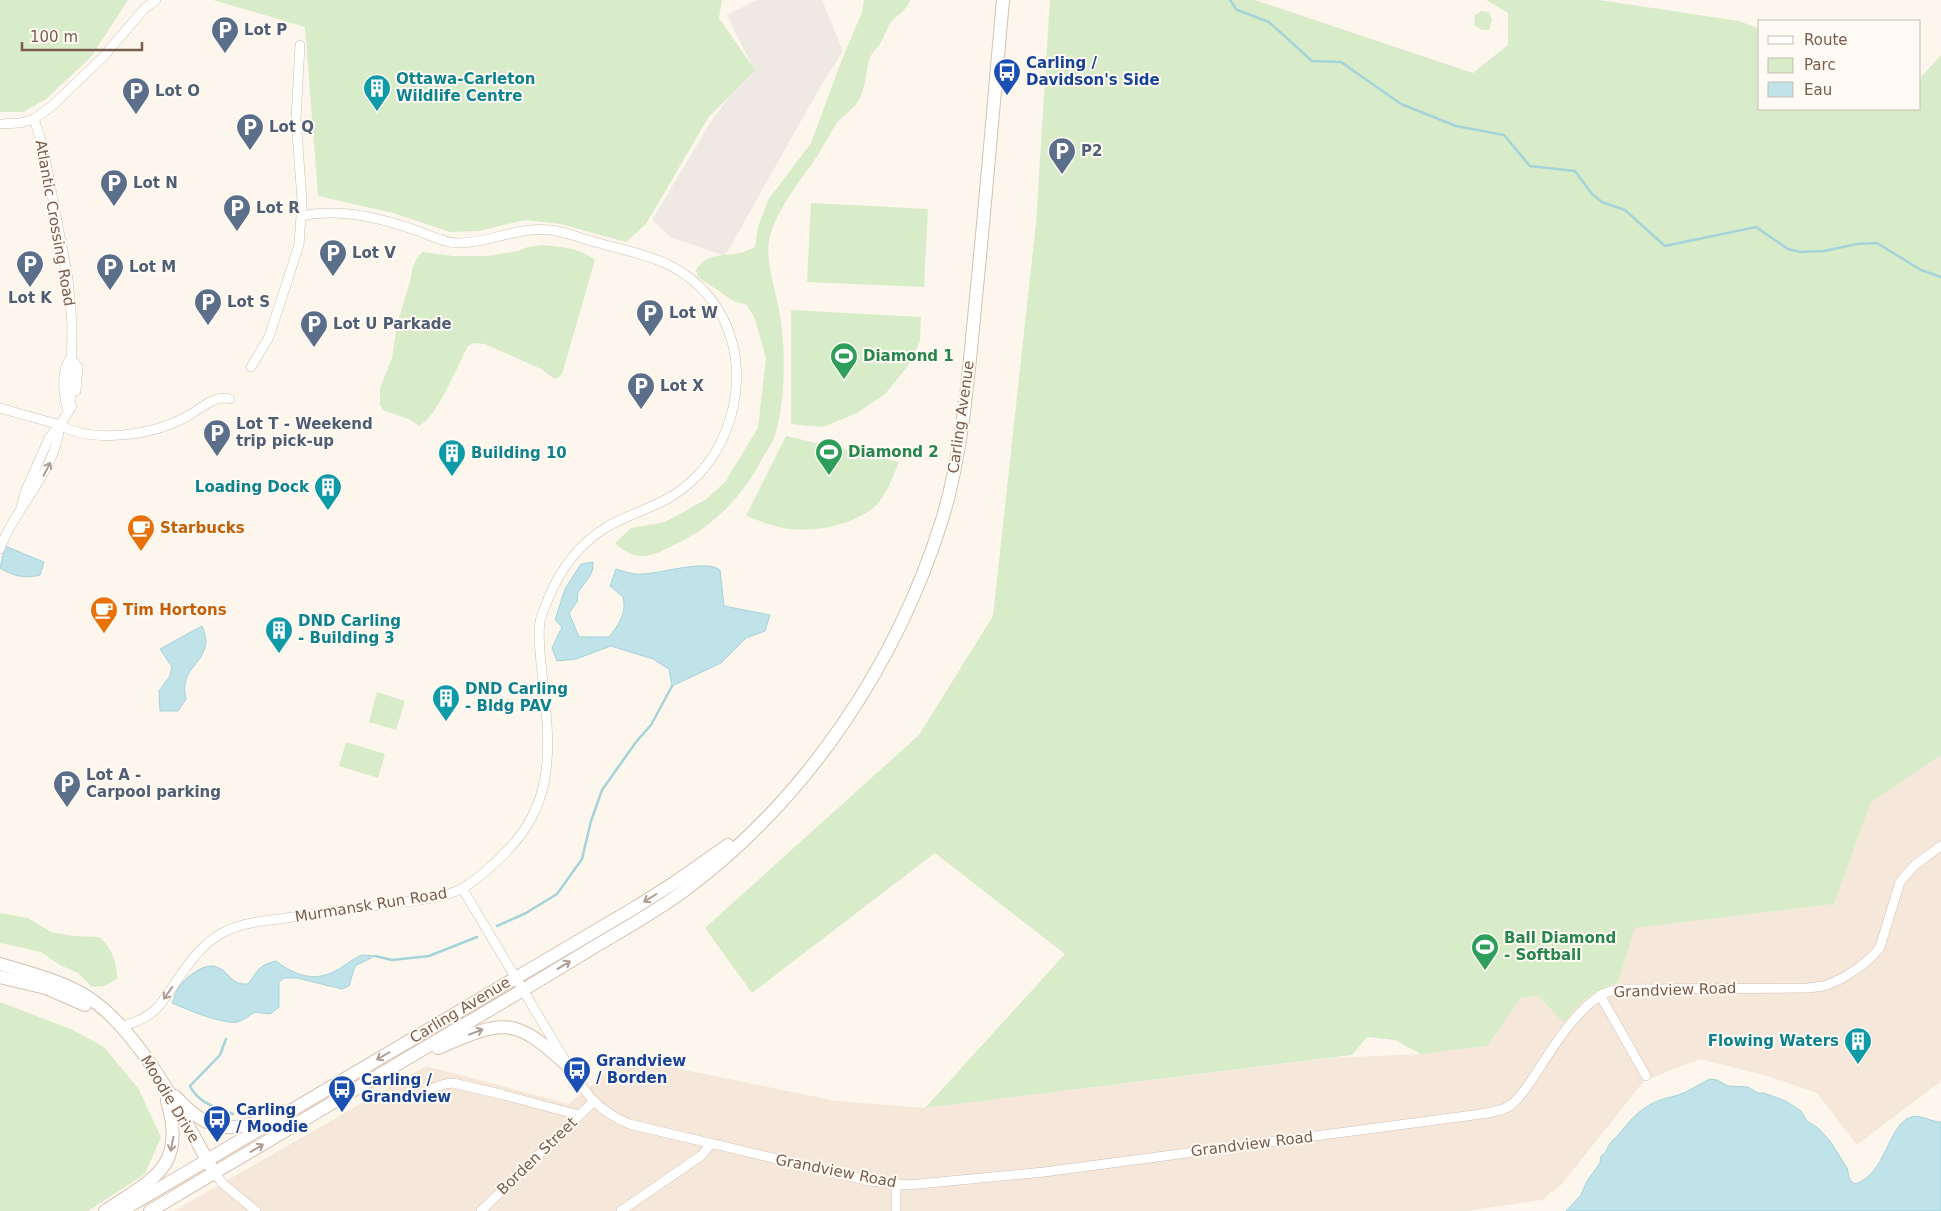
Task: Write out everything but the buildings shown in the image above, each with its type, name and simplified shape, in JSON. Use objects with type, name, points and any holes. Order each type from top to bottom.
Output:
[{"type":"main road","name":"Carling Avenue","points":[[150,1211],[662,906],[730,852],[766,818],[836,733],[878,669],[922,577],[943,518],[954,472],[972,337],[1003,0]]},
{"type":"main road","name":"Carling Avenue","points":[[121,1211],[636,907],[735,839],[788,792]]},
{"type":"main road","name":"Moodie Drive","points":[[0,964],[72,988],[108,1013],[145,1056],[215,1173]]},
{"type":"main road","name":"Moodie Drive","points":[[0,977],[36,985],[63,994],[91,1008],[121,1027]]},
{"type":"main road","points":[[383,1072],[479,1030],[500,1026],[511,1027],[529,1034],[546,1046],[569,1067]]},
{"type":"main road","points":[[160,1080],[195,1116],[204,1122],[222,1128],[240,1127],[254,1123],[311,1098]]},
{"type":"main road","points":[[105,1211],[150,1181],[162,1169],[171,1152],[174,1143],[173,1124],[160,1080]]},
{"type":"street","points":[[0,124],[20,123],[34,119],[52,106],[103,57],[146,8],[156,0]]},
{"type":"street","points":[[250,367],[263,349],[272,330],[299,245],[302,216],[302,185],[296,120],[300,45]]},
{"type":"street","name":"Atlantic Crossing Road","points":[[0,549],[21,507],[41,480],[59,441],[60,425],[76,400],[78,367],[71,358],[72,324],[68,279],[43,147],[34,119]]},
{"type":"street","name":"Murmansk Run Road","points":[[121,1027],[134,1023],[158,1008],[196,954],[215,937],[241,925],[441,895],[462,888],[494,864],[512,846],[532,815],[543,786],[549,748],[540,622],[548,598],[561,571],[578,550],[602,530],[675,494],[700,473],[721,442],[732,415],[737,372],[734,347],[726,322],[707,293],[681,272],[656,260],[550,230],[524,231],[457,243],[437,239],[388,221],[317,213],[302,216]]},
{"type":"street","points":[[0,408],[60,425],[69,430],[91,434],[134,434],[159,428],[184,418],[220,398],[230,398]]},
{"type":"street","name":"Grandview Road","points":[[462,888],[569,1067],[593,1102],[610,1115],[629,1124],[711,1144],[870,1181],[908,1185],[1044,1172],[1495,1112],[1504,1109],[1515,1101],[1558,1040],[1583,1011],[1600,996],[1610,991],[1623,989],[1807,988],[1828,984],[1862,966],[1876,953],[1883,938],[1900,882],[1915,865],[1941,846]]},
{"type":"street","points":[[1600,996],[1646,1076]]},
{"type":"street","points":[[430,1090],[445,1084],[453,1084],[504,1095],[579,1115]]},
{"type":"street","name":"Borden Street","points":[[481,1211],[593,1102]]},
{"type":"street","points":[[621,1211],[702,1155],[711,1144]]},
{"type":"street","points":[[215,1173],[222,1183],[256,1211]]},
{"type":"street","points":[[896,1184],[896,1211]]},
{"type":"shaded area","points":[[757,0],[822,0],[843,51],[815,96],[725,256],[670,237],[652,220],[712,120],[752,66],[727,15]]},
{"type":"shaded area","points":[[1941,755],[1941,1081],[1857,1145],[1817,1093],[1767,1076],[1700,1059],[1644,1081],[1561,1185],[1542,1200],[1466,1211],[174,1211],[426,1066],[569,1104],[627,1055],[647,1062],[836,1101],[925,1108],[1332,1058],[1421,1054],[1487,1046],[1522,997],[1538,996],[1564,1022],[1580,1001],[1601,989],[1618,983],[1635,928],[1834,904],[1871,802]]},
{"type":"green space","points":[[0,0],[128,0],[91,57],[46,99],[23,112],[0,112]]},
{"type":"green space","points":[[213,0],[722,0],[719,18],[755,70],[708,118],[646,224],[626,242],[560,224],[525,220],[479,231],[450,232],[393,213],[318,196],[305,27]]},
{"type":"green space","points":[[864,0],[910,0],[906,8],[889,25],[881,42],[871,56],[863,92],[858,101],[834,127],[816,158],[785,203],[771,232],[768,252],[769,262],[781,324],[784,357],[783,392],[774,438],[754,474],[737,497],[705,527],[655,554],[640,556],[632,554],[615,543],[631,528],[665,522],[705,500],[725,482],[758,428],[766,358],[755,319],[747,305],[733,301],[698,277],[696,270],[708,258],[740,253],[755,247],[758,227],[768,200],[811,143],[862,12]]},
{"type":"green space","points":[[1050,0],[1255,0],[1473,73],[1508,45],[1508,13],[1486,0],[1599,0],[1739,21],[1758,28],[1758,110],[1921,110],[1921,77],[1941,55],[1941,755],[1871,802],[1834,904],[1635,928],[1618,983],[1587,997],[1564,1023],[1538,996],[1522,997],[1487,1046],[1421,1054],[1395,1040],[1367,1037],[1352,1055],[925,1108],[1065,954],[935,853],[752,993],[705,928],[919,735],[993,616],[1036,223]]},
{"type":"green space","points":[[1481,11],[1489,12],[1492,20],[1489,30],[1482,30],[1474,25],[1475,15]]},
{"type":"green space","points":[[811,203],[928,209],[924,287],[807,282]]},
{"type":"green space","points":[[543,245],[563,247],[577,251],[595,260],[562,374],[558,378],[553,378],[541,369],[485,344],[474,343],[468,346],[440,402],[426,421],[419,426],[411,420],[383,410],[380,405],[380,388],[392,358],[397,324],[412,270],[422,252],[453,256],[487,256]]},
{"type":"green space","name":"Diamond 1","points":[[791,310],[921,317],[920,341],[908,366],[885,394],[857,413],[823,427],[791,424]]},
{"type":"green space","name":"Diamond 2","points":[[786,436],[899,462],[881,499],[872,509],[862,515],[840,524],[815,529],[802,530],[779,527],[746,516]]},
{"type":"green space","points":[[377,692],[405,701],[396,730],[369,722]]},
{"type":"green space","points":[[346,742],[385,754],[378,778],[339,766]]},
{"type":"green space","points":[[0,913],[28,918],[51,932],[73,936],[100,937],[108,946],[113,956],[117,979],[104,986],[92,987],[78,973],[60,965],[41,952],[0,943]]},
{"type":"green space","points":[[0,1002],[73,1030],[104,1047],[138,1088],[161,1137],[145,1174],[88,1211],[0,1211]]},
{"type":"water","points":[[5,546],[44,562],[40,575],[19,576],[0,568]]},
{"type":"water","points":[[593,562],[590,576],[578,592],[577,602],[569,613],[579,637],[609,637],[619,623],[624,608],[623,597],[610,586],[616,569],[635,574],[644,574],[703,566],[720,570],[724,606],[770,615],[765,631],[746,638],[721,663],[672,686],[669,669],[653,659],[611,646],[576,659],[557,661],[552,648],[562,627],[555,620],[565,589],[581,564]]},
{"type":"water","points":[[202,626],[206,639],[204,650],[186,680],[186,699],[178,711],[160,711],[159,691],[170,676],[172,667],[160,649]]},
{"type":"water","points":[[362,955],[375,956],[355,966],[349,986],[342,989],[297,978],[284,978],[279,982],[279,1007],[270,1014],[255,1012],[238,1022],[231,1022],[205,1016],[172,1003],[177,991],[185,980],[196,971],[208,966],[214,966],[223,970],[238,983],[248,984],[262,967],[276,961],[293,972],[302,975],[319,976],[336,971]]},
{"type":"water","points":[[1710,1079],[1717,1080],[1728,1086],[1748,1087],[1758,1093],[1764,1093],[1786,1101],[1801,1111],[1807,1121],[1818,1128],[1830,1141],[1847,1168],[1850,1180],[1855,1184],[1865,1179],[1874,1171],[1897,1129],[1903,1122],[1914,1116],[1941,1122],[1941,1211],[1566,1211],[1581,1195],[1587,1181],[1600,1163],[1601,1156],[1605,1153],[1610,1143],[1638,1113],[1656,1102],[1684,1093]]},
{"type":"waterway","points":[[1230,0],[1237,10],[1269,22],[1312,61],[1341,62],[1401,104],[1456,126],[1504,135],[1530,166],[1575,171],[1592,194],[1602,202],[1625,210],[1665,246],[1756,227],[1788,249],[1800,252],[1824,251],[1857,244],[1877,243],[1921,270],[1941,277]]},
{"type":"waterway","points":[[497,926],[526,913],[557,894],[582,859],[591,821],[602,790],[636,742],[651,725],[672,686]]},
{"type":"waterway","points":[[375,956],[392,960],[429,956],[477,937]]},
{"type":"waterway","points":[[226,1039],[220,1055],[190,1086],[203,1101],[233,1114]]},
{"type":"place","name":"Lot P","points":[[225,54]]},
{"type":"place","name":"Carling / Davidson's Side","points":[[1007,96]]},
{"type":"place","name":"Ottawa-Carleton Wildlife Centre","points":[[377,112]]},
{"type":"place","name":"Lot O","points":[[136,115]]},
{"type":"place","name":"Lot Q","points":[[250,151]]},
{"type":"place","name":"P2","points":[[1062,175]]},
{"type":"place","name":"Lot N","points":[[114,207]]},
{"type":"place","name":"Lot R","points":[[237,232]]},
{"type":"place","name":"Lot V","points":[[333,277]]},
{"type":"place","name":"Lot K","points":[[30,288]]},
{"type":"place","name":"Lot M","points":[[110,291]]},
{"type":"place","name":"Lot S","points":[[208,326]]},
{"type":"place","name":"Lot W","points":[[650,337]]},
{"type":"place","name":"Lot U Parkade","points":[[314,348]]},
{"type":"place","name":"Diamond 1","points":[[844,380]]},
{"type":"place","name":"Lot X","points":[[641,410]]},
{"type":"place","name":"Lot T - Weekend trip pick-up","points":[[217,457]]},
{"type":"place","name":"Diamond 2","points":[[829,476]]},
{"type":"place","name":"Building 10","points":[[452,477]]},
{"type":"place","name":"Loading Dock","points":[[328,511]]},
{"type":"place","name":"Starbucks","points":[[141,552]]},
{"type":"place","name":"Tim Hortons","points":[[104,634]]},
{"type":"place","name":"DND Carling - Building 3","points":[[279,654]]},
{"type":"place","name":"DND Carling - Bldg PAV","points":[[446,722]]},
{"type":"place","name":"Lot A - Carpool parking","points":[[67,808]]},
{"type":"place","name":"Ball Diamond - Softball","points":[[1485,971]]},
{"type":"place","name":"Flowing Waters","points":[[1858,1065]]},
{"type":"place","name":"Grandview / Borden","points":[[577,1094]]},
{"type":"place","name":"Carling / Grandview","points":[[342,1113]]},
{"type":"place","name":"Carling / Moodie","points":[[217,1143]]}]
